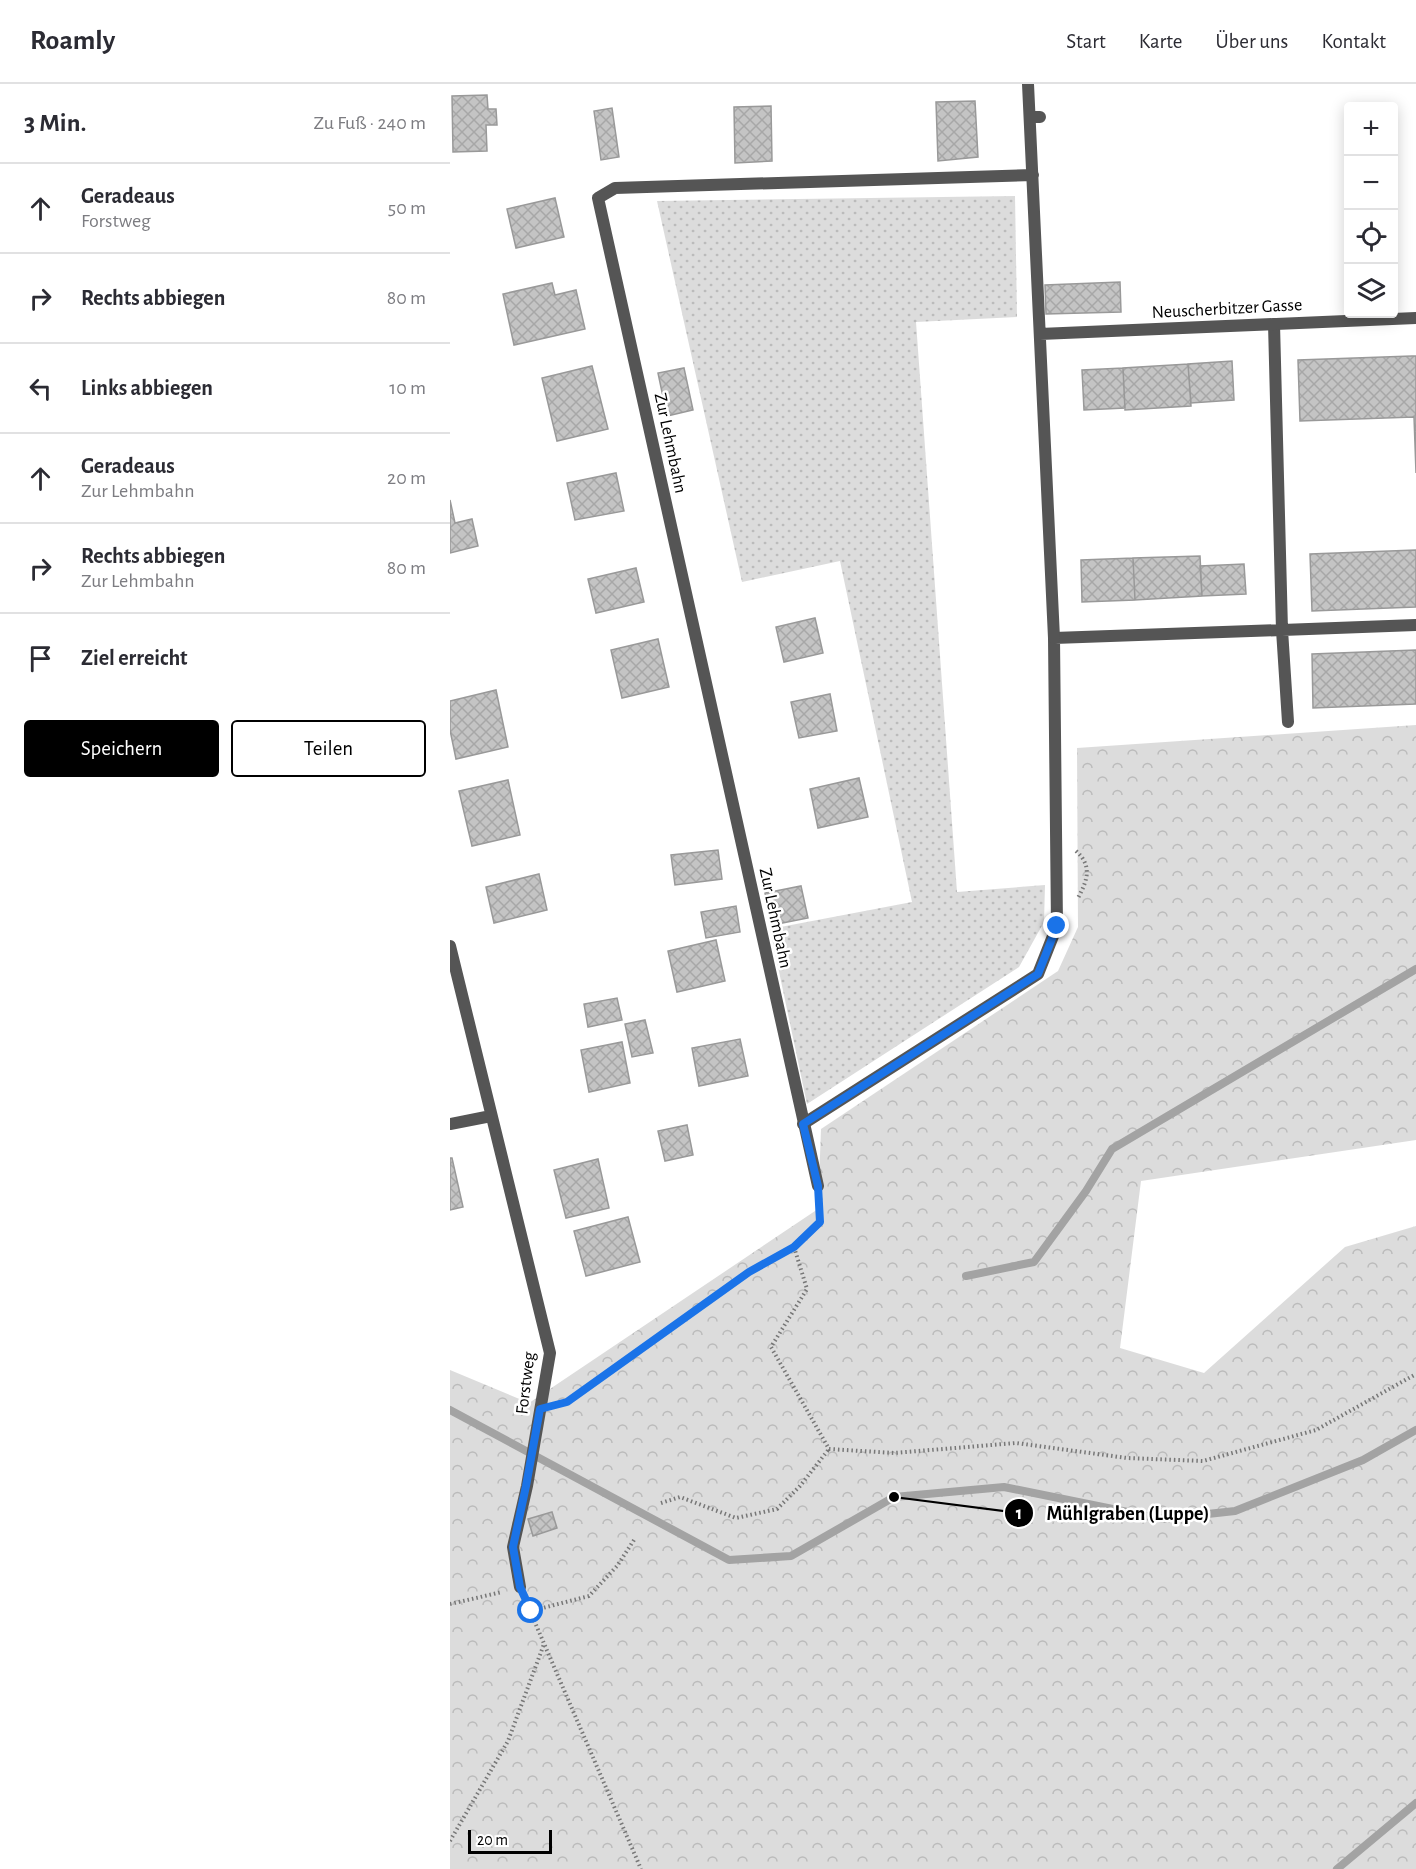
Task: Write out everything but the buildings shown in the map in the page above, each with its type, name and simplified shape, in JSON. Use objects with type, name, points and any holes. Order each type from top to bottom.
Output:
[{"type":"street","points":[[803,1124],[1038,974],[1057,926],[1054,638],[1040,334],[1040,240],[1033,175],[1035,117],[1028,84]]},
{"type":"street","name":"Zur Lehmbahn","points":[[818,1186],[598,198],[615,188],[1033,175]]},
{"type":"street","name":"Neuscherbitzer Gasse","points":[[1040,334],[1416,318]]},
{"type":"street","points":[[1274,324],[1282,630],[1288,722]]},
{"type":"street","points":[[1054,638],[1416,625]]},
{"type":"street","name":"Forstweg","points":[[450,946],[550,1353],[513,1547],[520,1587]]},
{"type":"street","points":[[450,1124],[491,1116]]},
{"type":"path","points":[[539,1416],[567,1402],[749,1272],[794,1247],[820,1222],[818,1186]]},
{"type":"path","points":[[794,1247],[807,1289],[771,1347],[829,1449]]},
{"type":"path","points":[[829,1449],[894,1453],[1016,1443],[1127,1458],[1203,1461],[1316,1430],[1416,1374]]},
{"type":"path","points":[[662,1503],[680,1497],[736,1518],[777,1509],[800,1486],[829,1449]]},
{"type":"path","points":[[531,1611],[589,1596],[617,1566],[634,1540]]},
{"type":"path","points":[[450,1604],[520,1587],[641,1869]]},
{"type":"path","points":[[450,1841],[508,1741],[544,1644]]},
{"type":"green space","points":[[1015,196],[1017,317],[916,322],[957,892],[1045,885],[1044,922],[1019,967],[807,1104],[770,929],[912,902],[840,561],[742,582],[657,201]]},
{"type":"green space","points":[[1416,725],[1416,1140],[1141,1181],[1120,1348],[1204,1373],[1345,1247],[1416,1226],[1416,1869],[450,1869],[450,1370],[529,1403],[818,1209],[821,1129],[1058,971],[1078,927],[1077,748]]},
{"type":"waterway","points":[[966,1276],[1034,1262],[1086,1191],[1112,1149],[1416,969]]},
{"type":"waterway","points":[[450,1410],[729,1560],[791,1556],[894,1497],[1004,1487],[1162,1519],[1235,1511],[1363,1460],[1416,1430]]},
{"type":"waterway","points":[[1337,1869],[1416,1803]]},
{"type":"place","name":"Mühlgraben (Luppe)","points":[[894,1497]]},
{"type":"route","points":[[531,1611],[520,1587],[513,1547],[540,1409],[567,1402],[749,1272],[794,1247],[820,1222],[818,1186],[803,1124],[1038,974],[1057,926]]}]
